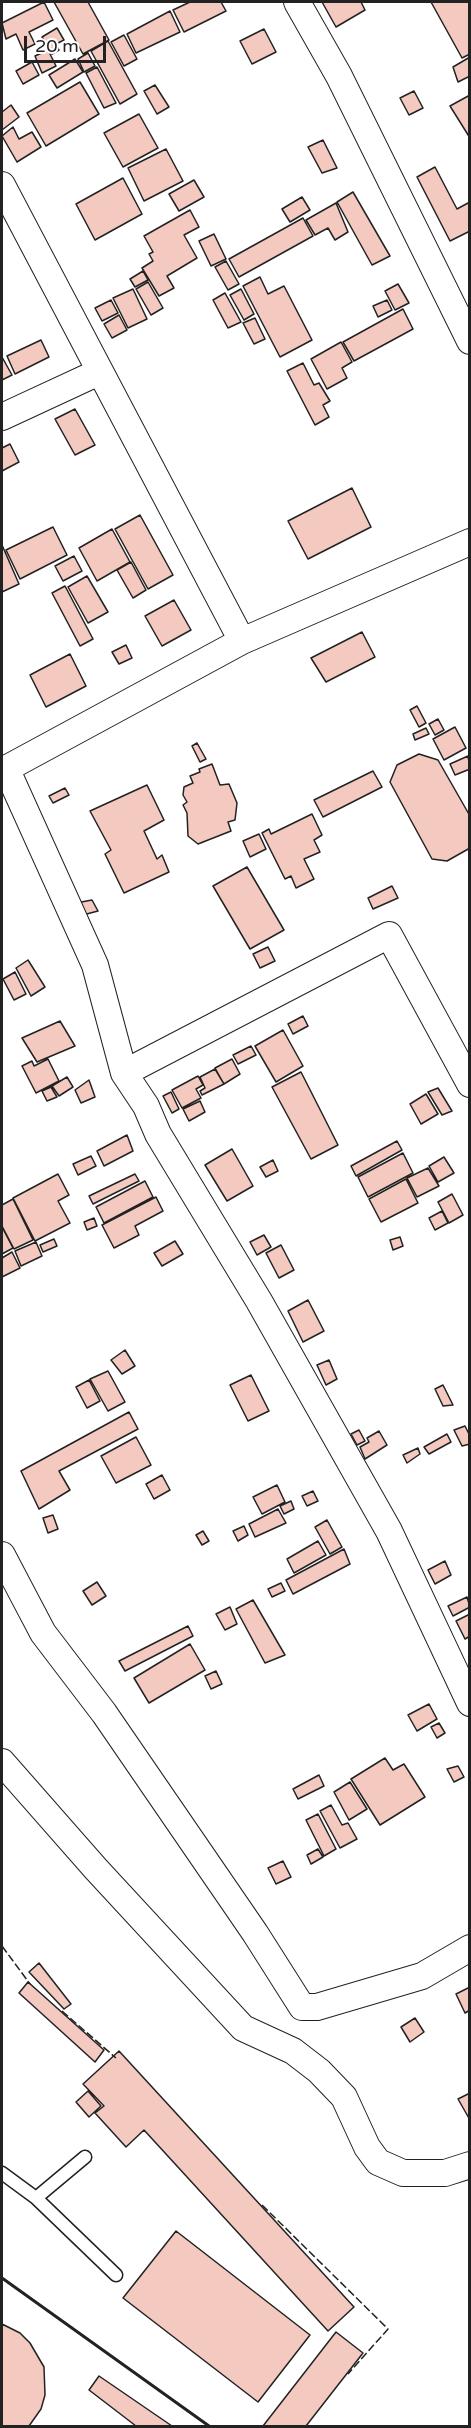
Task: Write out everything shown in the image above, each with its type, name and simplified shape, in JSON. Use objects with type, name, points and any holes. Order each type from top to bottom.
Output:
[{"type":"street","points":[[297,2],[339,76],[470,341]]},
{"type":"street","points":[[2,185],[242,641]]},
{"type":"street","points":[[2,417],[99,372]]},
{"type":"street","points":[[470,542],[242,641],[4,770],[95,965],[124,1073],[146,1106],[158,1134],[259,1301],[389,1531],[470,1703]]},
{"type":"street","points":[[124,1073],[389,934],[470,1084]]},
{"type":"street","points":[[2,1555],[43,1633],[104,1713],[255,1933],[302,2007],[317,2007],[422,1976],[470,1948]]},
{"type":"street","points":[[2,1762],[96,1869],[243,2028],[293,2051],[319,2071],[344,2097],[367,2147],[378,2162],[404,2173],[445,2173],[470,2164]]},
{"type":"lane","points":[[36,2198],[85,2157]]},
{"type":"lane","points":[[2,2173],[36,2198],[116,2275]]},
{"type":"building","points":[[44,2],[53,20],[29,32],[35,44],[23,50],[16,34],[6,39],[2,23]]},
{"type":"building","points":[[54,2],[88,2],[109,40],[83,54]]},
{"type":"building","points":[[190,2],[221,2],[226,11],[184,32],[173,10]]},
{"type":"building","points":[[322,2],[361,2],[365,10],[336,27]]},
{"type":"building","points":[[431,2],[470,2],[470,54],[462,58]]},
{"type":"building","points":[[170,11],[180,32],[136,53],[127,34]]},
{"type":"building","points":[[57,28],[64,40],[56,44],[59,50],[52,54],[42,37]]},
{"type":"building","points":[[264,29],[276,52],[252,64],[240,41]]},
{"type":"building","points":[[124,35],[137,59],[124,66],[111,42]]},
{"type":"building","points":[[108,41],[137,94],[120,104],[91,51]]},
{"type":"building","points":[[48,50],[56,66],[42,73],[35,56]]},
{"type":"building","points":[[88,53],[95,66],[84,72],[78,59]]},
{"type":"building","points":[[470,57],[470,76],[458,82],[453,67]]},
{"type":"building","points":[[75,59],[83,72],[57,88],[49,75]]},
{"type":"building","points":[[32,62],[39,75],[23,84],[16,71]]},
{"type":"building","points":[[97,67],[116,103],[104,108],[86,73]]},
{"type":"building","points":[[80,82],[99,114],[46,146],[27,113]]},
{"type":"building","points":[[155,85],[169,107],[157,114],[144,91]]},
{"type":"building","points":[[414,91],[423,108],[409,115],[400,98]]},
{"type":"building","points":[[470,95],[470,138],[450,106]]},
{"type":"building","points":[[11,105],[19,117],[2,130],[2,112]]},
{"type":"building","points":[[139,114],[158,148],[123,167],[104,133]]},
{"type":"building","points":[[13,127],[19,139],[32,132],[41,147],[17,162],[2,136]]},
{"type":"building","points":[[323,140],[337,168],[322,173],[308,147]]},
{"type":"building","points":[[166,149],[183,181],[144,201],[128,168]]},
{"type":"building","points":[[435,167],[457,209],[468,203],[470,206],[470,231],[450,241],[417,177]]},
{"type":"building","points":[[123,178],[142,214],[95,240],[76,204]]},
{"type":"building","points":[[194,180],[204,197],[179,211],[169,194]]},
{"type":"building","points":[[353,192],[390,256],[372,265],[337,202]]},
{"type":"building","points":[[302,197],[310,210],[290,222],[282,209]]},
{"type":"building","points":[[336,203],[348,232],[335,240],[328,228],[315,235],[306,220]]},
{"type":"building","points":[[190,210],[199,227],[184,235],[197,258],[167,276],[174,288],[159,296],[142,268],[153,261],[149,254],[153,252],[144,236]]},
{"type":"building","points":[[303,218],[313,236],[239,277],[229,259]]},
{"type":"building","points":[[214,234],[226,259],[211,266],[199,241]]},
{"type":"building","points":[[226,261],[239,284],[228,290],[215,267]]},
{"type":"building","points":[[143,271],[148,280],[135,287],[130,279]]},
{"type":"building","points":[[260,277],[268,294],[284,286],[312,340],[280,357],[243,286]]},
{"type":"building","points":[[148,282],[163,308],[151,315],[136,289]]},
{"type":"building","points":[[398,284],[409,303],[395,310],[385,291]]},
{"type":"building","points":[[133,289],[147,319],[128,328],[113,298]]},
{"type":"building","points":[[241,289],[254,314],[244,320],[230,295]]},
{"type":"building","points":[[225,293],[241,322],[228,328],[213,300]]},
{"type":"building","points":[[111,300],[118,313],[102,321],[95,308]]},
{"type":"building","points":[[387,300],[392,310],[378,317],[373,306]]},
{"type":"building","points":[[403,309],[413,329],[354,361],[343,342]]},
{"type":"building","points":[[119,315],[127,330],[112,338],[104,324]]},
{"type":"building","points":[[255,318],[265,339],[254,344],[243,323]]},
{"type":"building","points":[[41,340],[49,357],[15,374],[7,356]]},
{"type":"building","points":[[341,342],[352,362],[342,368],[347,378],[327,389],[311,359]]},
{"type":"building","points":[[2,357],[12,375],[2,380]]},
{"type":"building","points":[[303,363],[314,385],[319,383],[330,401],[323,405],[329,417],[315,425],[287,371]]},
{"type":"building","points":[[75,409],[95,445],[75,455],[55,419]]},
{"type":"building","points":[[10,444],[19,462],[2,471],[2,448]]},
{"type":"building","points":[[352,488],[371,527],[308,559],[288,521]]},
{"type":"building","points":[[140,515],[173,575],[148,589],[115,529]]},
{"type":"building","points":[[53,527],[67,555],[20,579],[6,550]]},
{"type":"building","points":[[112,529],[130,562],[97,581],[79,548]]},
{"type":"building","points":[[2,545],[19,584],[2,592]]},
{"type":"building","points":[[74,556],[82,571],[63,581],[55,566]]},
{"type":"building","points":[[131,562],[146,590],[133,598],[117,570]]},
{"type":"building","points":[[87,576],[108,612],[88,623],[68,587]]},
{"type":"building","points":[[65,586],[93,639],[80,646],[52,593]]},
{"type":"building","points":[[174,600],[191,630],[162,646],[145,616]]},
{"type":"building","points":[[362,632],[375,657],[326,682],[311,658]]},
{"type":"building","points":[[126,645],[132,658],[119,664],[112,652]]},
{"type":"building","points":[[70,654],[86,686],[46,707],[30,675]]},
{"type":"building","points":[[417,706],[426,723],[419,727],[410,710]]},
{"type":"building","points":[[438,719],[444,730],[435,735],[429,724]]},
{"type":"building","points":[[455,727],[466,748],[444,760],[433,739]]},
{"type":"building","points":[[426,728],[429,734],[415,740],[413,734]]},
{"type":"building","points":[[197,743],[206,759],[200,762],[192,746]]},
{"type":"building","points":[[419,754],[438,760],[470,816],[470,848],[447,861],[432,859],[390,782],[397,765]]},
{"type":"building","points":[[468,756],[470,769],[455,775],[450,764]]},
{"type":"building","points":[[212,764],[220,785],[229,784],[237,803],[235,820],[228,822],[231,831],[198,844],[188,836],[187,813],[183,805],[187,802],[183,795],[184,787],[193,783],[190,776],[200,772],[199,769]]},
{"type":"building","points":[[373,771],[382,787],[323,817],[314,800]]},
{"type":"building","points":[[147,785],[164,820],[144,831],[157,859],[162,855],[169,872],[124,893],[105,854],[111,850],[90,811]]},
{"type":"building","points":[[65,788],[69,795],[53,803],[49,796]]},
{"type":"building","points":[[312,814],[322,835],[314,840],[320,852],[304,859],[314,879],[296,888],[291,876],[285,879],[262,833],[269,829],[271,834]]},
{"type":"building","points":[[259,834],[266,849],[250,857],[243,841]]},
{"type":"building","points":[[247,867],[284,930],[250,949],[213,886]]},
{"type":"building","points":[[392,886],[398,898],[373,909],[368,898]]},
{"type":"building","points":[[92,900],[98,911],[83,915],[76,903]]},
{"type":"building","points":[[268,947],[275,961],[260,968],[253,954]]},
{"type":"building","points":[[28,960],[45,987],[31,996],[16,968]]},
{"type":"building","points":[[15,972],[26,994],[14,1000],[3,979]]},
{"type":"building","points":[[303,1016],[308,1026],[293,1034],[288,1024]]},
{"type":"building","points":[[60,1021],[75,1046],[37,1062],[22,1038]]},
{"type":"building","points":[[283,1030],[303,1066],[276,1082],[255,1046]]},
{"type":"building","points":[[251,1046],[256,1055],[238,1064],[233,1055]]},
{"type":"building","points":[[48,1059],[59,1081],[36,1093],[22,1066],[32,1061],[34,1066]]},
{"type":"building","points":[[232,1059],[240,1074],[224,1084],[215,1068]]},
{"type":"building","points":[[215,1069],[224,1084],[202,1095],[200,1091],[205,1088],[200,1077]]},
{"type":"building","points":[[301,1072],[338,1145],[311,1159],[272,1087]]},
{"type":"building","points":[[198,1076],[203,1085],[196,1089],[201,1098],[182,1108],[172,1090]]},
{"type":"building","points":[[67,1077],[73,1087],[59,1096],[52,1086]]},
{"type":"building","points":[[89,1080],[95,1097],[81,1103],[75,1090]]},
{"type":"building","points":[[51,1087],[57,1097],[47,1101],[42,1091]]},
{"type":"building","points":[[438,1088],[452,1111],[442,1115],[428,1092]]},
{"type":"building","points":[[171,1092],[179,1109],[172,1113],[163,1096]]},
{"type":"building","points":[[426,1094],[438,1114],[421,1124],[410,1104]]},
{"type":"building","points":[[200,1101],[205,1112],[189,1121],[183,1109]]},
{"type":"building","points":[[127,1135],[133,1151],[104,1166],[97,1151]]},
{"type":"building","points":[[397,1141],[402,1150],[356,1176],[351,1166]]},
{"type":"building","points":[[232,1149],[253,1186],[227,1201],[205,1165]]},
{"type":"building","points":[[403,1153],[413,1173],[368,1197],[358,1177]]},
{"type":"building","points":[[91,1156],[96,1166],[78,1175],[73,1164]]},
{"type":"building","points":[[444,1157],[454,1173],[438,1182],[429,1166]]},
{"type":"building","points":[[273,1160],[278,1171],[266,1177],[260,1167]]},
{"type":"building","points":[[428,1168],[439,1186],[417,1197],[407,1178]]},
{"type":"building","points":[[58,1174],[69,1195],[58,1201],[70,1223],[35,1241],[13,1198]]},
{"type":"building","points":[[135,1174],[139,1181],[93,1204],[89,1196]]},
{"type":"building","points":[[406,1179],[418,1203],[381,1222],[369,1199]]},
{"type":"building","points":[[145,1181],[153,1197],[104,1223],[96,1207]]},
{"type":"building","points":[[452,1194],[463,1215],[449,1223],[438,1202]]},
{"type":"building","points":[[156,1197],[163,1211],[135,1226],[139,1235],[114,1248],[102,1225]]},
{"type":"building","points":[[13,1199],[33,1240],[14,1249],[2,1226],[2,1205]]},
{"type":"building","points":[[442,1211],[448,1223],[435,1230],[429,1218]]},
{"type":"building","points":[[94,1218],[97,1226],[87,1230],[84,1222]]},
{"type":"building","points":[[2,1227],[13,1248],[2,1254]]},
{"type":"building","points":[[264,1235],[271,1247],[257,1255],[250,1242]]},
{"type":"building","points":[[400,1237],[403,1246],[393,1250],[390,1240]]},
{"type":"building","points":[[54,1239],[57,1246],[43,1252],[40,1245]]},
{"type":"building","points":[[175,1241],[183,1254],[162,1266],[154,1253]]},
{"type":"building","points":[[36,1242],[42,1256],[21,1266],[15,1251]]},
{"type":"building","points":[[281,1245],[294,1270],[279,1278],[266,1253]]},
{"type":"building","points":[[12,1252],[20,1268],[2,1277],[2,1258]]},
{"type":"building","points":[[308,1300],[324,1331],[303,1342],[288,1311]]},
{"type":"building","points":[[125,1350],[135,1366],[122,1374],[111,1360]]},
{"type":"building","points":[[329,1360],[337,1379],[326,1385],[317,1365]]},
{"type":"building","points":[[108,1371],[125,1402],[108,1411],[90,1379]]},
{"type":"building","points":[[251,1375],[269,1411],[248,1421],[230,1385]]},
{"type":"building","points":[[89,1380],[100,1401],[87,1408],[76,1387]]},
{"type":"building","points":[[443,1385],[453,1405],[443,1406],[435,1389]]},
{"type":"building","points":[[129,1412],[138,1429],[59,1471],[70,1490],[39,1509],[21,1471]]},
{"type":"building","points":[[465,1426],[470,1436],[470,1444],[462,1446],[454,1430]]},
{"type":"building","points":[[359,1430],[365,1441],[357,1445],[351,1434]]},
{"type":"building","points":[[379,1431],[387,1445],[365,1459],[360,1447],[369,1442],[367,1438]]},
{"type":"building","points":[[447,1434],[451,1442],[429,1454],[424,1447]]},
{"type":"building","points":[[136,1437],[151,1465],[116,1483],[101,1456]]},
{"type":"building","points":[[418,1448],[420,1454],[407,1463],[403,1455]]},
{"type":"building","points":[[162,1475],[170,1490],[154,1499],[146,1484]]},
{"type":"building","points":[[277,1485],[285,1502],[262,1514],[253,1497]]},
{"type":"building","points":[[313,1491],[318,1501],[307,1506],[302,1496]]},
{"type":"building","points":[[291,1501],[294,1509],[284,1514],[280,1506]]},
{"type":"building","points":[[278,1509],[286,1523],[255,1537],[249,1524]]},
{"type":"building","points":[[53,1515],[58,1529],[48,1533],[43,1518]]},
{"type":"building","points":[[327,1520],[342,1547],[330,1554],[315,1527]]},
{"type":"building","points":[[244,1526],[248,1535],[238,1541],[233,1531]]},
{"type":"building","points":[[203,1531],[209,1541],[202,1545],[196,1535]]},
{"type":"building","points":[[318,1541],[326,1555],[294,1573],[287,1559]]},
{"type":"building","points":[[344,1549],[350,1564],[293,1594],[286,1580]]},
{"type":"building","points":[[445,1561],[451,1575],[435,1584],[428,1570]]},
{"type":"building","points":[[97,1582],[106,1596],[92,1605],[83,1591]]},
{"type":"building","points":[[281,1583],[285,1591],[272,1597],[268,1589]]},
{"type":"building","points":[[467,1597],[470,1607],[453,1616],[448,1606]]},
{"type":"building","points":[[253,1600],[285,1655],[265,1663],[236,1609]]},
{"type":"building","points":[[230,1607],[237,1624],[225,1630],[216,1614]]},
{"type":"building","points":[[470,1614],[470,1636],[465,1639],[456,1621]]},
{"type":"building","points":[[188,1626],[193,1636],[125,1671],[119,1661]]},
{"type":"building","points":[[190,1644],[205,1670],[149,1703],[134,1678]]},
{"type":"building","points":[[216,1671],[222,1684],[211,1689],[205,1676]]},
{"type":"building","points":[[429,1704],[437,1719],[417,1731],[408,1715]]},
{"type":"building","points":[[439,1723],[445,1733],[437,1738],[431,1727]]},
{"type":"building","points":[[385,1758],[393,1770],[404,1764],[425,1797],[380,1825],[351,1779]]},
{"type":"building","points":[[458,1766],[464,1777],[454,1782],[447,1769]]},
{"type":"building","points":[[319,1775],[324,1786],[298,1799],[293,1789]]},
{"type":"building","points":[[350,1782],[367,1809],[349,1820],[334,1792]]},
{"type":"building","points":[[331,1805],[342,1825],[348,1823],[357,1839],[340,1848],[320,1811]]},
{"type":"building","points":[[318,1814],[336,1849],[324,1856],[306,1820]]},
{"type":"building","points":[[318,1849],[323,1857],[311,1864],[307,1855]]},
{"type":"building","points":[[283,1861],[291,1877],[276,1884],[268,1868]]},
{"type":"building","points":[[39,1963],[71,2004],[64,2009],[29,1972]]},
{"type":"building","points":[[28,1982],[104,2050],[95,2062],[19,1993]]},
{"type":"building","points":[[470,1987],[470,2010],[465,2013],[456,1994]]},
{"type":"building","points":[[415,2018],[424,2032],[410,2042],[401,2027]]},
{"type":"building","points":[[119,2051],[354,2307],[328,2331],[144,2130],[126,2147],[95,2113],[104,2106],[83,2084]]},
{"type":"building","points":[[88,2091],[101,2106],[89,2117],[76,2102]]},
{"type":"building","points":[[470,2093],[470,2120],[458,2099]]},
{"type":"building","points":[[176,2231],[310,2335],[258,2402],[123,2298]]},
{"type":"building","points":[[2,2324],[20,2333],[30,2343],[44,2367],[45,2395],[41,2409],[29,2426],[2,2426]]},
{"type":"building","points":[[336,2332],[363,2353],[306,2426],[263,2426]]},
{"type":"building","points":[[99,2376],[172,2426],[136,2426],[89,2390]]},
{"type":"fence","points":[[2,1946],[30,1984]]},
{"type":"fence","points":[[62,2011],[116,2058]]},
{"type":"fence","points":[[262,2205],[388,2329],[348,2374]]},
{"type":"wall","points":[[2,2278],[209,2426]]}]
